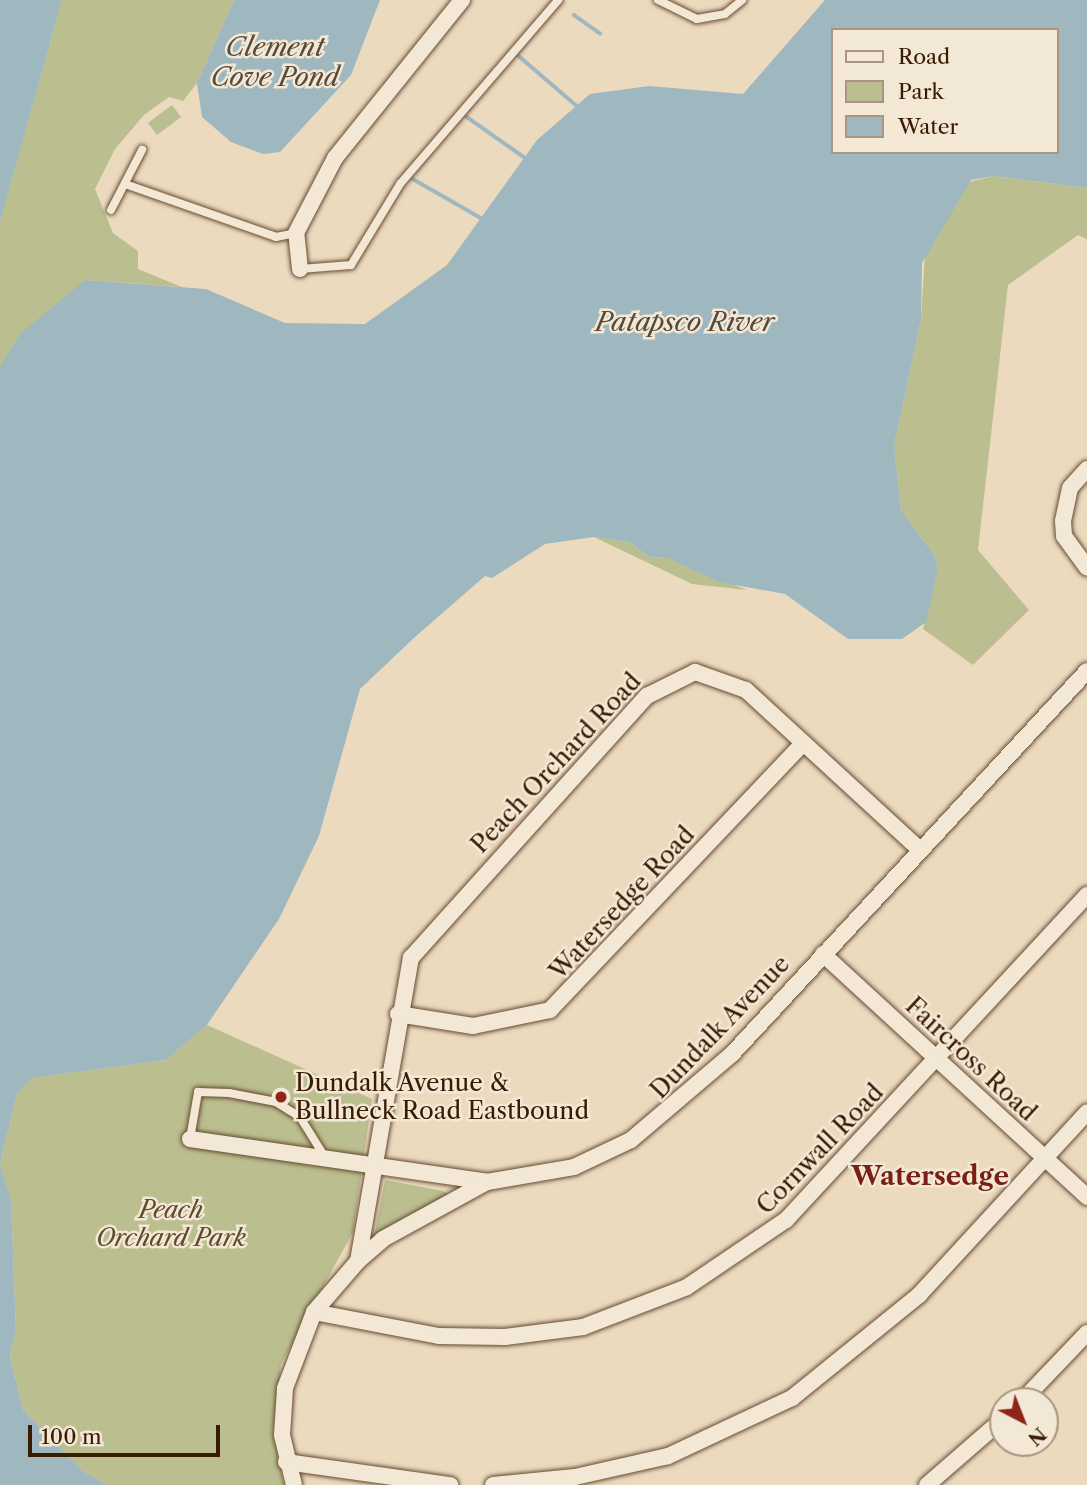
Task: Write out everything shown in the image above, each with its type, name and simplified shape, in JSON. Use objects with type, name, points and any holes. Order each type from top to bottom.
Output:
[{"type":"street","points":[[300,269],[296,233],[361,120],[462,0]]},
{"type":"street","points":[[1087,470],[1070,488],[1063,521],[1065,536],[1087,568]]},
{"type":"street","name":"Dundalk Avenue","points":[[190,1139],[487,1182],[574,1167],[657,1123],[823,954],[1087,671]]},
{"type":"street","name":"Peach Orchard Road","points":[[358,1261],[398,1014],[411,958],[426,936],[658,687],[695,673],[722,677],[746,690],[919,849]]},
{"type":"street","name":"Watersedge Road","points":[[398,1014],[473,1026],[550,1010],[803,743]]},
{"type":"street","name":"Cornwall Road","points":[[314,1312],[439,1336],[505,1337],[583,1327],[660,1300],[715,1272],[786,1220],[1087,895]]},
{"type":"street","name":"Faircross Road","points":[[823,954],[1087,1197]]},
{"type":"street","points":[[493,1485],[575,1477],[668,1456],[792,1398],[919,1295],[1087,1112]]},
{"type":"street","points":[[294,1485],[286,1462],[285,1388],[314,1312],[358,1261],[383,1240],[487,1182]]},
{"type":"street","points":[[1035,1387],[1087,1333]]},
{"type":"street","points":[[927,1485],[989,1431]]},
{"type":"street","points":[[286,1462],[450,1485]]},
{"type":"lane","points":[[300,269],[351,265],[400,184],[558,0]]},
{"type":"lane","points":[[659,0],[697,19],[725,14],[742,0]]},
{"type":"lane","points":[[111,210],[142,150]]},
{"type":"lane","points":[[125,184],[276,237],[296,233]]},
{"type":"lane","points":[[190,1139],[198,1092],[229,1093],[276,1102],[294,1113],[326,1158]]},
{"type":"green space","points":[[62,0],[234,0],[197,83],[183,101],[169,97],[144,115],[115,149],[95,189],[113,233],[138,251],[138,269],[182,287],[85,280],[0,367],[0,221]]},
{"type":"green space","points":[[172,105],[181,117],[157,135],[148,123]]},
{"type":"green space","points":[[994,176],[1087,188],[1087,239],[1078,235],[1008,285],[978,550],[1029,610],[973,665],[923,629],[938,570],[935,556],[901,510],[894,446],[921,320],[925,253],[964,183]]},
{"type":"green space","points":[[594,537],[629,542],[649,557],[668,558],[747,590],[692,584]]},
{"type":"green space","name":"Peach Orchard Park","points":[[207,1025],[372,1099],[353,1232],[281,1364],[273,1433],[284,1485],[108,1485],[83,1471],[23,1410],[10,1354],[16,1331],[11,1201],[0,1164],[17,1093],[31,1078],[166,1060]]},
{"type":"green space","points":[[385,1180],[443,1191],[448,1194],[373,1242]]},
{"type":"water","points":[[0,0],[62,0],[0,222]]},
{"type":"water","name":"Clement Cove Pond","points":[[234,0],[380,0],[351,75],[280,152],[263,154],[231,142],[202,117],[197,83]]},
{"type":"water","name":"Patapsco River","points":[[825,0],[1087,0],[1087,188],[994,176],[971,180],[922,263],[921,320],[894,446],[901,510],[935,556],[938,570],[926,622],[902,639],[848,639],[785,594],[719,582],[668,558],[649,557],[629,542],[594,537],[545,544],[492,578],[485,576],[360,689],[319,836],[279,919],[207,1025],[166,1060],[32,1078],[17,1093],[0,1164],[0,367],[20,334],[85,280],[206,289],[285,323],[365,324],[447,265],[537,140],[590,94],[649,86],[743,94]]},
{"type":"water","points":[[0,1164],[11,1200],[16,1331],[10,1355],[23,1410],[83,1471],[108,1485],[0,1485]]},
{"type":"waterway","points":[[574,15],[600,33]]},
{"type":"waterway","points":[[519,56],[576,105]]},
{"type":"waterway","points":[[467,117],[524,157]]},
{"type":"waterway","points":[[413,179],[481,218]]},
{"type":"place","name":"Dundalk Avenue & Bullneck Road Eastbound","points":[[281,1097]]},
{"type":"district","name":"Watersedge","points":[[930,1177]]}]
